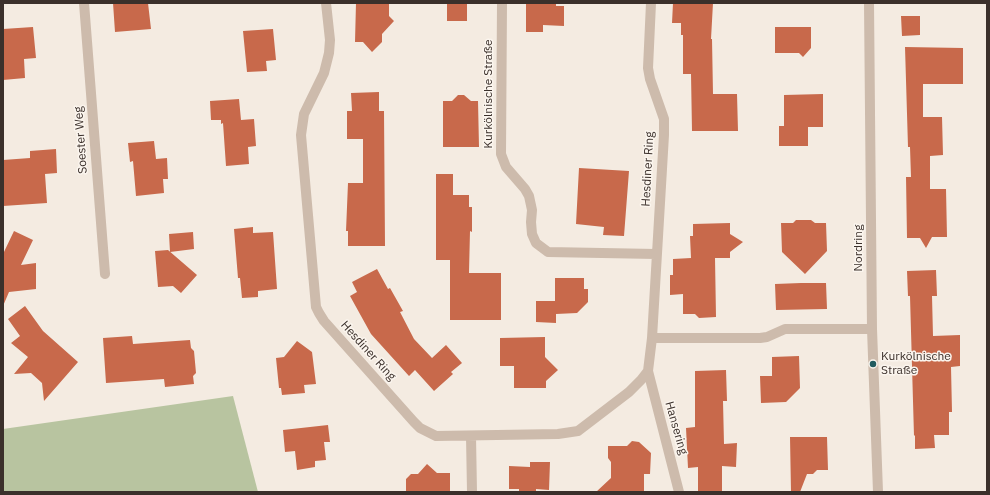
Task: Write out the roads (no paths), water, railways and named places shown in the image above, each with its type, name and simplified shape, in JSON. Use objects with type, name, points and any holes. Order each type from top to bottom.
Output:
[{"type":"street","name":"Soester Weg","points":[[84,3],[105,274]]},
{"type":"street","name":"Hesdiner Ring","points":[[326,3],[330,53],[324,73],[304,114],[301,135],[318,313],[420,428],[436,436],[558,434],[578,430],[628,392],[648,371],[652,338],[664,119],[650,79],[648,68],[651,3]]},
{"type":"street","name":"Kurkölnische Straße","points":[[502,3],[502,154],[506,167],[525,189],[529,196],[532,210],[532,234],[536,243],[548,252],[656,254]]},
{"type":"street","name":"Nordring","points":[[869,3],[872,329],[878,492]]},
{"type":"street","points":[[652,338],[760,338],[767,337],[786,329],[872,329]]},
{"type":"street","name":"Hansering","points":[[648,371],[679,492]]},
{"type":"street","points":[[471,436],[472,492]]},
{"type":"place","name":"Kurkölnische Straße","points":[[873,364]]}]
